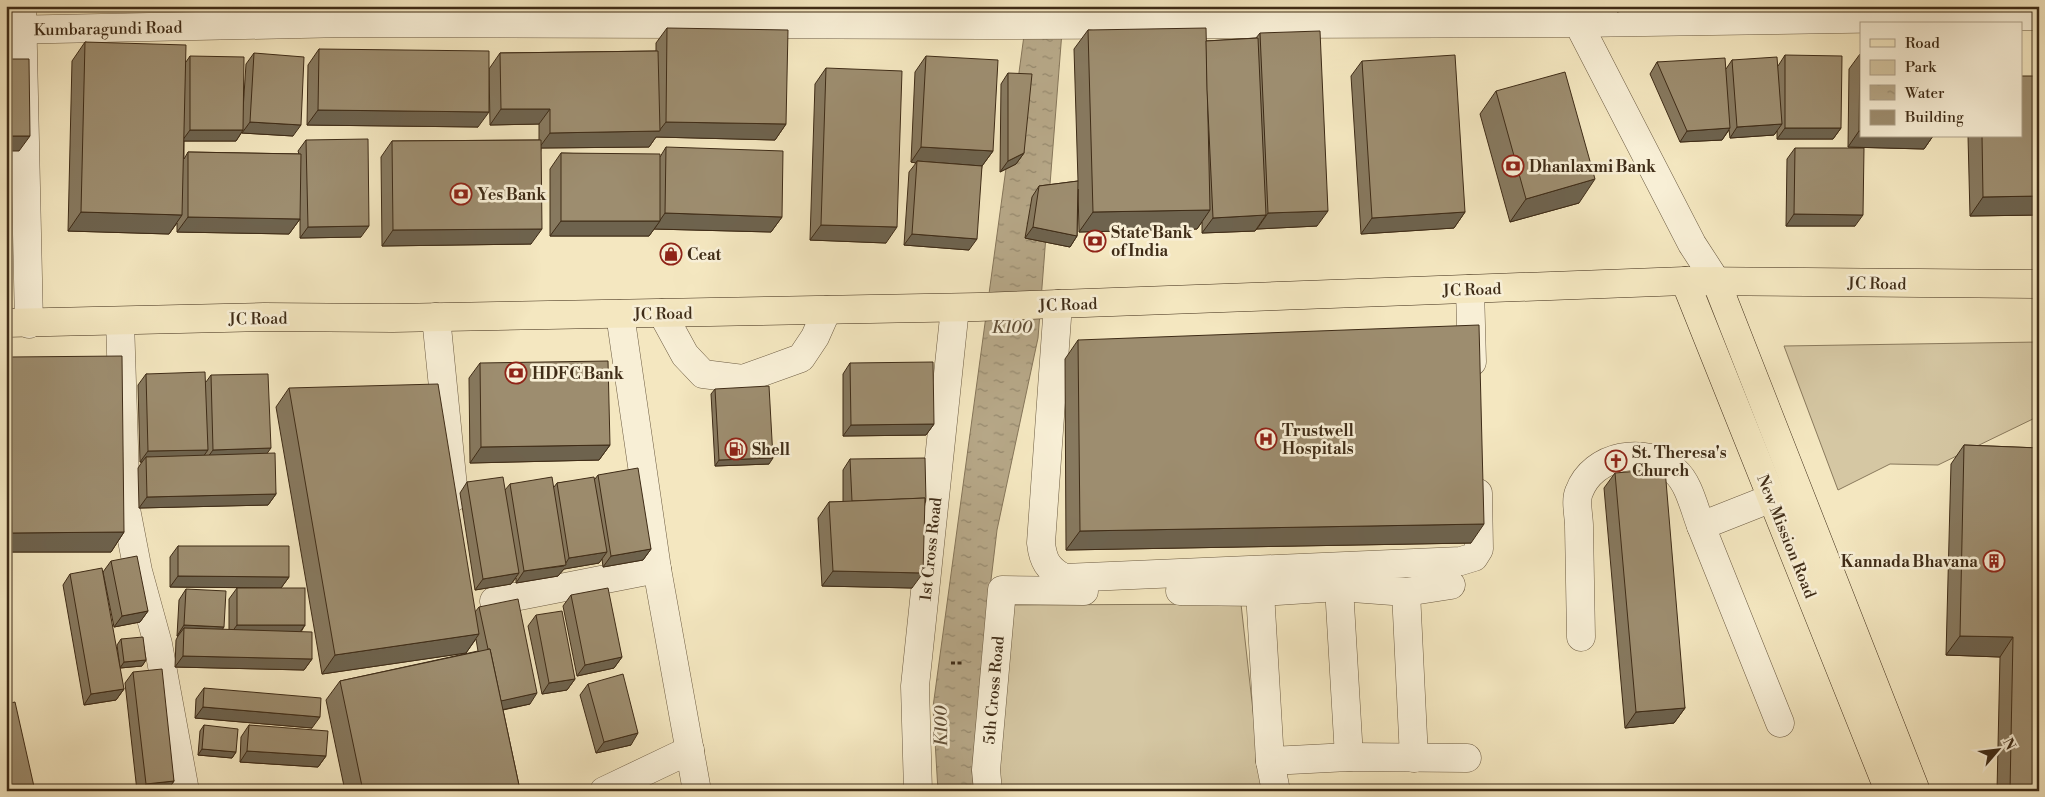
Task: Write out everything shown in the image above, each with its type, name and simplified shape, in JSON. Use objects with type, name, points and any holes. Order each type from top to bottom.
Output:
[{"type":"main road","name":"JC Road","points":[[18,323],[264,317],[436,317],[966,308],[1685,281],[2039,284]]},
{"type":"main road","name":"New Mission Road","points":[[1685,281],[1889,791]]},
{"type":"main road","points":[[1716,281],[1916,791]]},
{"type":"street","name":"Kumbaragundi Road","points":[[17,22],[348,15],[985,16],[1021,24],[1073,19],[1577,14],[2039,16]]},
{"type":"street","points":[[1577,14],[1692,244],[1716,281]]},
{"type":"street","points":[[17,22],[18,323]]},
{"type":"street","points":[[1685,281],[1692,244]]},
{"type":"street","points":[[1470,289],[1474,389]]},
{"type":"street","points":[[1053,304],[1041,543],[1043,560],[1052,571],[1064,578],[1461,561],[1474,557],[1479,550],[1477,466]]},
{"type":"street","name":"1st Cross Road","points":[[918,791],[915,686],[917,663],[966,308]]},
{"type":"street","points":[[662,313],[685,355],[703,374],[743,379],[801,358],[815,337],[827,310]]},
{"type":"street","points":[[620,314],[657,569],[697,791]]},
{"type":"street","points":[[436,317],[457,520]]},
{"type":"street","points":[[120,321],[126,509],[138,571],[158,644],[185,791]]},
{"type":"street","points":[[1581,637],[1578,493],[1592,471],[1613,459],[1640,455],[1660,462],[1675,471],[1684,483],[1780,723]]},
{"type":"street","points":[[1701,526],[1772,498]]},
{"type":"street","points":[[494,601],[657,569]]},
{"type":"street","points":[[1276,791],[1270,761],[1260,592],[1339,587],[1406,592],[1451,586]]},
{"type":"street","points":[[1339,587],[1349,757]]},
{"type":"street","name":"5th Cross Road","points":[[988,791],[986,770],[1002,590],[1260,592]]},
{"type":"street","points":[[1406,592],[1414,758]]},
{"type":"street","points":[[604,791],[690,750]]},
{"type":"street","points":[[1270,761],[1349,757],[1467,758]]},
{"type":"path","points":[[917,663],[996,663]]},
{"type":"green space","points":[[2039,342],[2039,416],[1938,465],[1890,464],[1838,490],[1784,346]]},
{"type":"green space","points":[[1241,604],[1262,791],[1000,791],[998,767],[1014,605]]},
{"type":"water","name":"K100","points":[[1028,6],[1064,6],[1038,338],[997,530],[972,771],[974,791],[938,791],[933,707]]},
{"type":"building","points":[[667,28],[788,30],[786,124],[666,122]]},
{"type":"building","points":[[1206,28],[1210,210],[1093,212],[1088,30]]},
{"type":"building","points":[[1320,31],[1328,211],[1268,213],[1260,33]]},
{"type":"building","points":[[1258,38],[1266,215],[1213,218],[1206,41]]},
{"type":"building","points":[[85,42],[186,45],[182,215],[81,212]]},
{"type":"building","points":[[319,49],[489,51],[489,112],[318,110]]},
{"type":"building","points":[[658,51],[660,131],[550,133],[550,109],[501,109],[500,53]]},
{"type":"building","points":[[254,53],[304,57],[301,125],[250,122]]},
{"type":"building","points":[[1860,54],[1860,131],[1859,131]]},
{"type":"building","points":[[1455,55],[1465,212],[1372,218],[1362,61]]},
{"type":"building","points":[[1785,55],[1842,56],[1841,128],[1785,128]]},
{"type":"building","points":[[190,56],[244,57],[243,130],[190,130]]},
{"type":"building","points":[[926,56],[998,60],[993,151],[921,147]]},
{"type":"building","points":[[1777,57],[1782,124],[1737,127],[1732,60]]},
{"type":"building","points":[[1725,58],[1730,128],[1687,131],[1657,62]]},
{"type":"building","points":[[6,59],[29,59],[30,136],[6,136]]},
{"type":"building","points":[[826,68],[902,71],[897,227],[821,225]]},
{"type":"building","points":[[1565,72],[1595,179],[1526,199],[1496,91]]},
{"type":"building","points":[[1008,73],[1032,74],[1024,153],[1008,161]]},
{"type":"building","points":[[2022,76],[2039,76],[2039,196],[1983,197],[1982,138],[2022,138]]},
{"type":"building","points":[[368,139],[369,226],[308,227],[306,140]]},
{"type":"building","points":[[541,140],[542,229],[393,230],[392,141]]},
{"type":"building","points":[[666,147],[783,151],[782,217],[665,213]]},
{"type":"building","points":[[1795,148],[1864,148],[1863,215],[1794,214]]},
{"type":"building","points":[[188,152],[301,154],[300,219],[188,217]]},
{"type":"building","points":[[561,153],[660,154],[660,221],[561,221]]},
{"type":"building","points":[[917,161],[982,166],[977,239],[912,234]]},
{"type":"building","points":[[1078,181],[1077,236],[1033,227],[1039,186]]},
{"type":"building","points":[[1479,325],[1484,524],[1080,531],[1078,340]]},
{"type":"building","points":[[122,356],[124,532],[12,533],[10,357]]},
{"type":"building","points":[[608,361],[610,445],[481,447],[480,363]]},
{"type":"building","points":[[933,362],[934,424],[851,425],[850,363]]},
{"type":"building","points":[[205,372],[208,450],[148,451],[146,374]]},
{"type":"building","points":[[268,374],[271,448],[213,450],[211,375]]},
{"type":"building","points":[[438,384],[479,634],[335,655],[289,388]]},
{"type":"building","points":[[769,386],[773,458],[719,460],[715,389]]},
{"type":"building","name":"Kannada Bhavana","points":[[1964,445],[2039,448],[2039,791],[2010,791],[2013,637],[1960,636]]},
{"type":"building","points":[[275,453],[276,494],[147,497],[146,457]]},
{"type":"building","points":[[925,458],[926,501],[925,498],[852,501],[850,459]]},
{"type":"building","points":[[638,468],[651,549],[611,556],[598,475]]},
{"type":"building","points":[[1665,469],[1685,708],[1636,712],[1615,473]]},
{"type":"building","points":[[503,477],[519,573],[483,579],[467,482]]},
{"type":"building","points":[[552,477],[566,565],[524,571],[510,484]]},
{"type":"building","points":[[594,477],[607,552],[569,558],[557,483]]},
{"type":"building","points":[[925,498],[923,573],[833,571],[829,502]]},
{"type":"building","points":[[178,546],[289,546],[289,577],[178,576]]},
{"type":"building","points":[[137,556],[148,611],[122,616],[111,561]]},
{"type":"building","points":[[102,568],[124,689],[91,694],[70,574]]},
{"type":"building","points":[[237,588],[305,588],[305,625],[237,625]]},
{"type":"building","points":[[608,588],[622,657],[585,665],[571,595]]},
{"type":"building","points":[[186,589],[226,591],[224,627],[184,625]]},
{"type":"building","points":[[518,599],[537,693],[501,701],[479,607]]},
{"type":"building","points":[[562,611],[575,679],[549,683],[536,615]]},
{"type":"building","points":[[184,628],[312,632],[312,659],[183,656]]},
{"type":"building","points":[[143,637],[146,660],[124,662],[121,639]]},
{"type":"building","points":[[490,649],[520,790],[363,791],[340,681]]},
{"type":"building","points":[[162,669],[174,781],[146,784],[133,672]]},
{"type":"building","points":[[623,674],[638,733],[604,742],[588,684]]},
{"type":"building","points":[[204,688],[321,698],[320,717],[203,707]]},
{"type":"building","points":[[15,702],[35,791],[6,791],[6,704]]},
{"type":"building","points":[[204,725],[238,729],[236,752],[202,749]]},
{"type":"building","points":[[249,725],[328,731],[326,756],[247,751]]},
{"type":"place","name":"Dhanlaxmi Bank","points":[[1513,166]]},
{"type":"place","name":"Yes Bank","points":[[461,194]]},
{"type":"place","name":"State Bank of India","points":[[1095,241]]},
{"type":"place","name":"Ceat","points":[[671,254]]},
{"type":"place","name":"HDFC Bank","points":[[516,373]]},
{"type":"place","name":"Trustwell Hospitals","points":[[1266,439]]},
{"type":"place","name":"Shell","points":[[736,449]]},
{"type":"place","name":"St. Theresa's Church","points":[[1616,461]]},
{"type":"place","name":"Kannada Bhavana","points":[[1994,561]]}]
